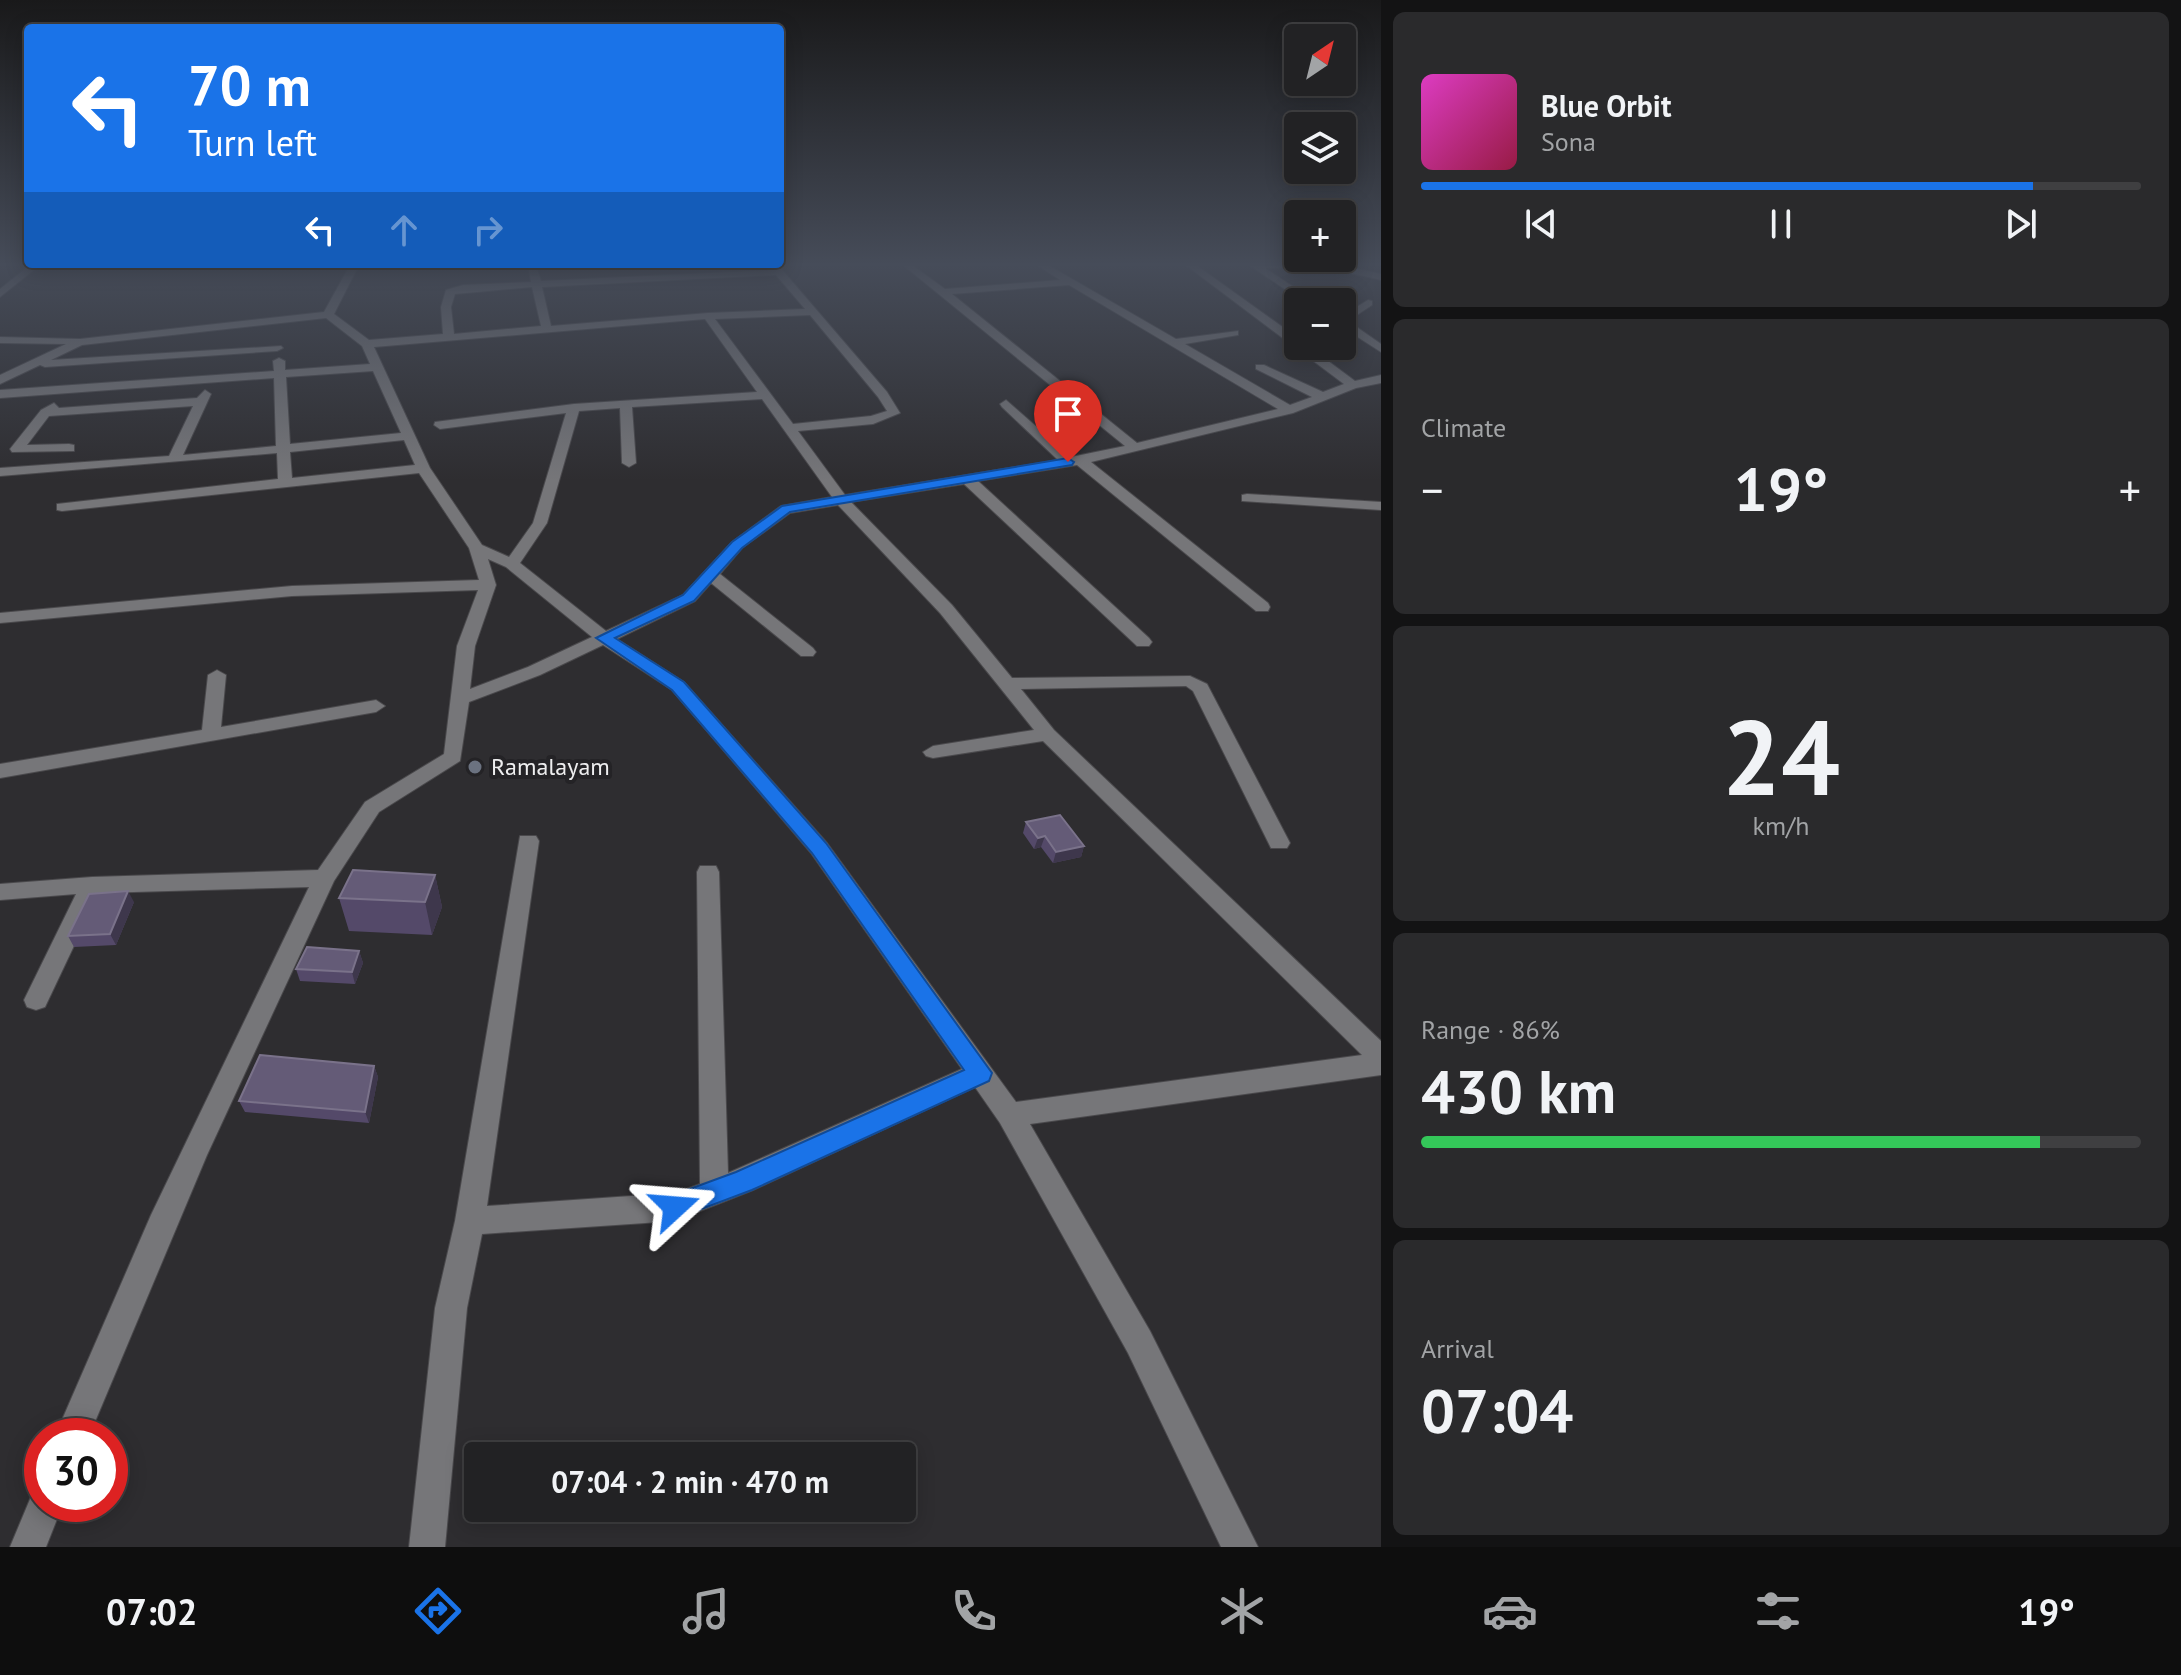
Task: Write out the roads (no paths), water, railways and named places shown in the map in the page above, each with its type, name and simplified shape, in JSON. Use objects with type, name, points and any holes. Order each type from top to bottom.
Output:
[{"type":"street","points":[[0,340],[80,342],[129,337]]},
{"type":"street","points":[[275,337],[281,374],[285,485]]},
{"type":"street","points":[[79,1418],[129,1296],[260,1007],[324,878],[372,807],[453,757],[466,646],[488,585],[477,548],[423,468],[367,344],[358,337]]},
{"type":"street","points":[[367,344],[460,337]]},
{"type":"street","points":[[723,337],[842,501],[946,609],[1047,734],[1381,1057]]},
{"type":"street","points":[[788,428],[873,420],[894,413],[883,395],[833,337]]},
{"type":"street","points":[[999,337],[1135,448]]},
{"type":"street","points":[[1167,337],[1289,410]]},
{"type":"street","points":[[1176,342],[1207,337]]},
{"type":"street","points":[[1364,337],[1381,349]]},
{"type":"street","points":[[0,380],[80,342]]},
{"type":"street","points":[[35,364],[277,348]]},
{"type":"street","points":[[1320,360],[1353,385]]},
{"type":"street","points":[[0,394],[377,367]]},
{"type":"street","points":[[1260,367],[1323,397]]},
{"type":"street","points":[[174,460],[199,402],[220,376]]},
{"type":"street","points":[[459,699],[534,671],[689,598],[737,545],[786,509],[1135,448],[1289,410],[1353,385],[1381,379]]},
{"type":"street","points":[[68,387],[17,449],[69,448]]},
{"type":"street","points":[[440,425],[574,408],[763,395]]},
{"type":"street","points":[[45,413],[199,402]]},
{"type":"street","points":[[626,404],[629,463]]},
{"type":"street","points":[[1006,404],[1074,461],[1262,607]]},
{"type":"street","points":[[512,564],[540,523],[574,408]]},
{"type":"street","points":[[0,472],[174,460],[409,436]]},
{"type":"street","points":[[62,507],[423,468]]},
{"type":"street","points":[[966,478],[1143,642]]},
{"type":"street","points":[[1247,498],[1381,506]]},
{"type":"street","points":[[477,548],[512,564],[604,638],[678,686],[809,836],[1010,1115],[1139,1342],[1240,1547]]},
{"type":"street","points":[[710,574],[807,652]]},
{"type":"street","points":[[0,618],[292,591],[488,585]]},
{"type":"street","points":[[211,736],[217,675]]},
{"type":"street","points":[[1007,684],[1190,681],[1201,688],[1279,843]]},
{"type":"street","points":[[0,771],[376,706]]},
{"type":"street","points":[[933,752],[1047,734]]},
{"type":"street","points":[[427,1547],[451,1308],[470,1221],[528,841]]},
{"type":"street","points":[[708,872],[714,1193]]},
{"type":"street","points":[[0,892],[92,885],[324,878]]},
{"type":"street","points":[[36,1000],[92,885]]},
{"type":"street","points":[[1010,1115],[1381,1064]]},
{"type":"street","points":[[470,1221],[675,1207],[714,1193],[980,1073]]},
{"type":"street","points":[[28,1547],[38,1522]]},
{"type":"place","name":"Ramalayam","points":[[475,767]]}]
